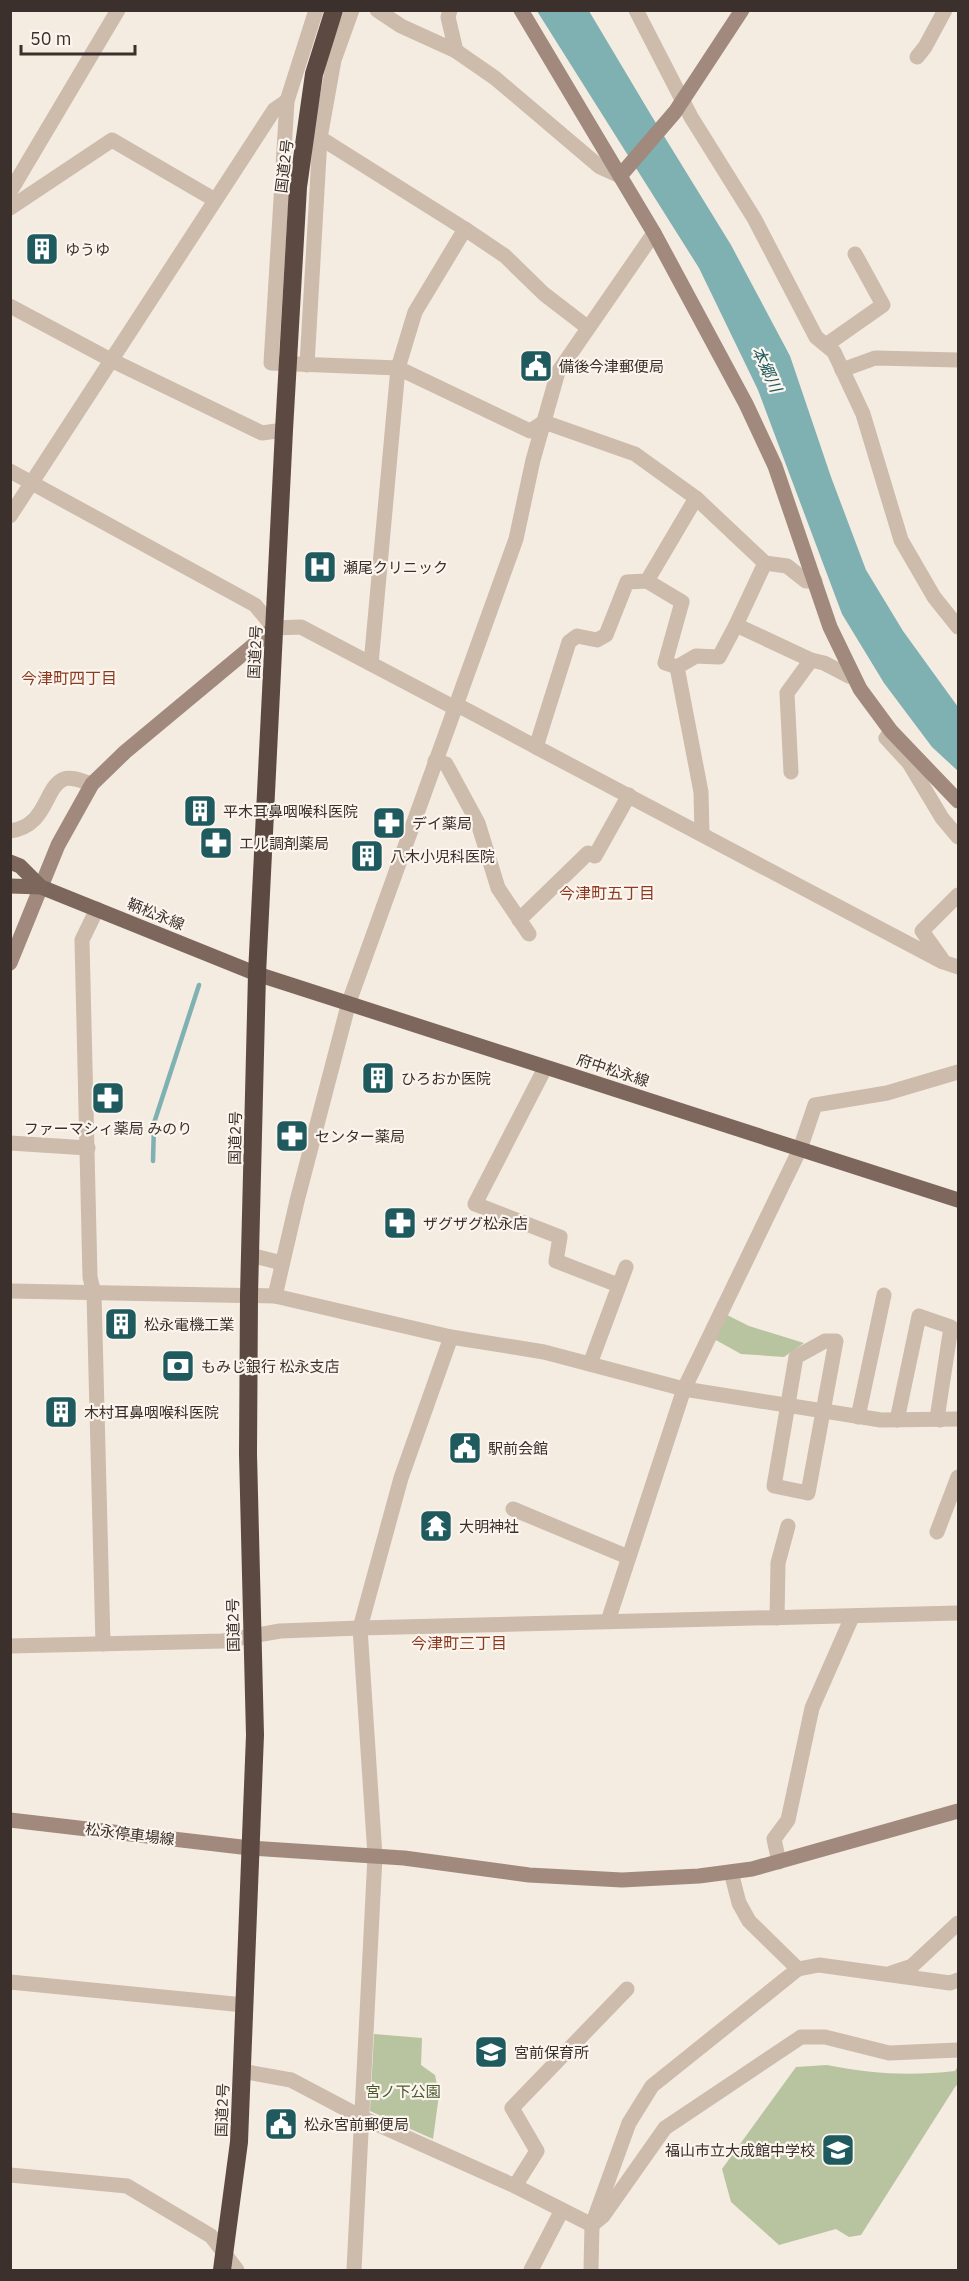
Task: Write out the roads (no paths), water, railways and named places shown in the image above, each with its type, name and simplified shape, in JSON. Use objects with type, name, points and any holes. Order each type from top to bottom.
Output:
[{"type":"highway","name":"国道2号","points":[[224,2263],[239,2142],[255,1735],[248,1454],[249,1295],[258,974],[274,628],[298,188],[314,74],[334,10]]},
{"type":"main road","name":"鞆松永線","points":[[10,862],[20,866],[41,887]]},
{"type":"main road","name":"鞆松永線","points":[[10,886],[41,887],[258,974]]},
{"type":"main road","name":"府中松永線","points":[[258,974],[958,1200]]},
{"type":"street","points":[[10,192],[118,10]]},
{"type":"street","points":[[316,10],[285,112],[271,363],[398,368],[530,431],[544,422]]},
{"type":"street","points":[[307,365],[317,136],[334,60],[352,10]]},
{"type":"street","points":[[377,10],[401,26],[456,51],[603,160],[620,176],[654,233],[746,404],[775,466],[830,627],[860,689],[891,731],[958,801]]},
{"type":"street","points":[[450,10],[448,17],[456,51]]},
{"type":"street","points":[[521,10],[603,160]]},
{"type":"street","points":[[636,10],[679,106],[691,117],[754,218],[816,337],[834,352],[863,414],[901,540],[934,597],[958,627]]},
{"type":"street","points":[[620,176],[679,106],[742,10]]},
{"type":"street","points":[[917,57],[926,47],[945,10]]},
{"type":"street","points":[[10,516],[215,200],[285,112]]},
{"type":"street","points":[[317,136],[505,256],[544,294],[587,327]]},
{"type":"street","points":[[10,208],[112,140],[215,200]]},
{"type":"street","points":[[371,664],[398,368],[415,312],[465,229]]},
{"type":"street","points":[[275,1296],[297,1201],[350,1002],[516,539],[533,460],[558,372],[654,233]]},
{"type":"street","points":[[826,345],[883,305],[855,254]]},
{"type":"street","points":[[10,306],[111,360],[262,433],[284,430]]},
{"type":"street","points":[[842,370],[875,358],[958,360]]},
{"type":"street","points":[[544,422],[635,454],[696,498],[765,563],[787,566],[806,581],[815,581]]},
{"type":"street","points":[[10,471],[255,605],[274,628]]},
{"type":"street","points":[[647,581],[696,498]]},
{"type":"street","points":[[536,747],[569,642],[577,636],[597,640],[606,635],[627,582],[647,581],[682,602],[665,663],[677,667],[696,656],[719,657],[765,563]]},
{"type":"street","points":[[736,625],[849,676],[852,673]]},
{"type":"street","points":[[10,963],[58,845],[92,784],[125,752],[274,628],[301,627],[455,708],[463,708],[944,962],[958,967]]},
{"type":"street","points":[[791,772],[787,693],[811,660]]},
{"type":"street","points":[[677,667],[701,792],[702,834]]},
{"type":"street","points":[[891,731],[886,738],[909,763],[942,818],[958,837]]},
{"type":"street","points":[[435,761],[446,764],[478,823],[498,888],[530,934]]},
{"type":"street","points":[[10,831],[29,824],[40,814],[56,785],[64,779],[92,784]]},
{"type":"street","points":[[519,920],[588,853],[595,856],[629,795]]},
{"type":"street","points":[[944,962],[922,931],[958,895]]},
{"type":"street","points":[[97,909],[82,940],[90,1277],[94,1294],[103,1644]]},
{"type":"street","points":[[545,1068],[475,1204],[560,1236],[556,1262],[618,1285]]},
{"type":"street","points":[[608,1621],[684,1389],[800,1149],[815,1105],[886,1093],[958,1072]]},
{"type":"street","points":[[10,1143],[88,1148]]},
{"type":"street","points":[[250,1255],[282,1263]]},
{"type":"street","points":[[590,1365],[626,1267]]},
{"type":"street","points":[[10,1291],[275,1296],[451,1337],[544,1352],[684,1389],[858,1417],[897,1420],[958,1419]]},
{"type":"street","points":[[858,1417],[884,1295]]},
{"type":"street","points":[[897,1420],[919,1316],[951,1328],[938,1412],[940,1420]]},
{"type":"street","points":[[354,2271],[375,1856],[360,1628],[401,1478],[451,1337]]},
{"type":"street","points":[[825,1341],[836,1341],[823,1411],[808,1493],[774,1486],[796,1357],[825,1341]]},
{"type":"street","points":[[937,1532],[958,1477]]},
{"type":"street","points":[[513,1509],[628,1557]]},
{"type":"street","points":[[777,1618],[778,1563],[788,1526]]},
{"type":"street","points":[[10,1646],[222,1641],[280,1631],[360,1628],[958,1613]]},
{"type":"street","points":[[779,1862],[774,1839],[788,1820],[812,1707],[852,1617]]},
{"type":"street","name":"松永停車場線","points":[[10,1820],[250,1848],[375,1856],[529,1875],[622,1880],[731,1872],[779,1862],[958,1811]]},
{"type":"street","points":[[731,1872],[739,1902],[749,1921],[798,1969]]},
{"type":"street","points":[[888,1974],[912,1966],[958,1923]]},
{"type":"street","points":[[591,2271],[592,2226],[603,2217],[629,2123],[652,2086],[798,1969],[819,1965],[950,1983],[958,1980]]},
{"type":"street","points":[[10,1982],[244,2006]]},
{"type":"street","points":[[515,2186],[537,2151],[512,2108],[627,1989]]},
{"type":"street","points":[[609,2196],[665,2128],[801,2037],[825,2037],[889,2054],[958,2050]]},
{"type":"street","points":[[241,2071],[291,2080],[363,2118],[515,2186],[592,2226]]},
{"type":"street","points":[[10,2175],[127,2186],[211,2236],[224,2263],[237,2271]]},
{"type":"street","points":[[531,2271],[562,2210]]},
{"type":"water","name":"本郷川","points":[[537,11],[589,11],[731,245],[790,356],[831,477],[866,570],[903,631],[958,707],[958,771],[932,747],[884,683],[842,614],[758,390],[699,268]]},
{"type":"waterway","points":[[153,1161],[154,1123],[199,985]]},
{"type":"place","name":"ゆうゆ","points":[[42,249]]},
{"type":"place","name":"備後今津郵便局","points":[[536,366]]},
{"type":"place","name":"瀬尾クリニック","points":[[320,567]]},
{"type":"place","name":"平木耳鼻咽喉科医院","points":[[200,811]]},
{"type":"place","name":"デイ薬局","points":[[389,823]]},
{"type":"place","name":"エル調剤薬局","points":[[216,843]]},
{"type":"place","name":"八木小児科医院","points":[[367,856]]},
{"type":"place","name":"ひろおか医院","points":[[378,1078]]},
{"type":"place","name":"ファーマシィ薬局 みのり","points":[[108,1098]]},
{"type":"place","name":"センター薬局","points":[[292,1136]]},
{"type":"place","name":"ザグザグ松永店","points":[[400,1223]]},
{"type":"place","name":"松永電機工業","points":[[121,1324]]},
{"type":"place","name":"もみじ銀行 松永支店","points":[[178,1366]]},
{"type":"place","name":"木村耳鼻咽喉科医院","points":[[61,1412]]},
{"type":"place","name":"駅前会館","points":[[465,1448]]},
{"type":"place","name":"大明神社","points":[[436,1526]]},
{"type":"place","name":"宮前保育所","points":[[491,2052]]},
{"type":"place","name":"松永宮前郵便局","points":[[281,2124]]},
{"type":"place","name":"福山市立大成館中学校","points":[[838,2150]]},
{"type":"district","name":"今津町四丁目","points":[[69,678]]},
{"type":"district","name":"今津町五丁目","points":[[607,893]]},
{"type":"district","name":"今津町三丁目","points":[[459,1643]]},
{"type":"park label","name":"宮ノ下公園","points":[[403,2091]]}]
